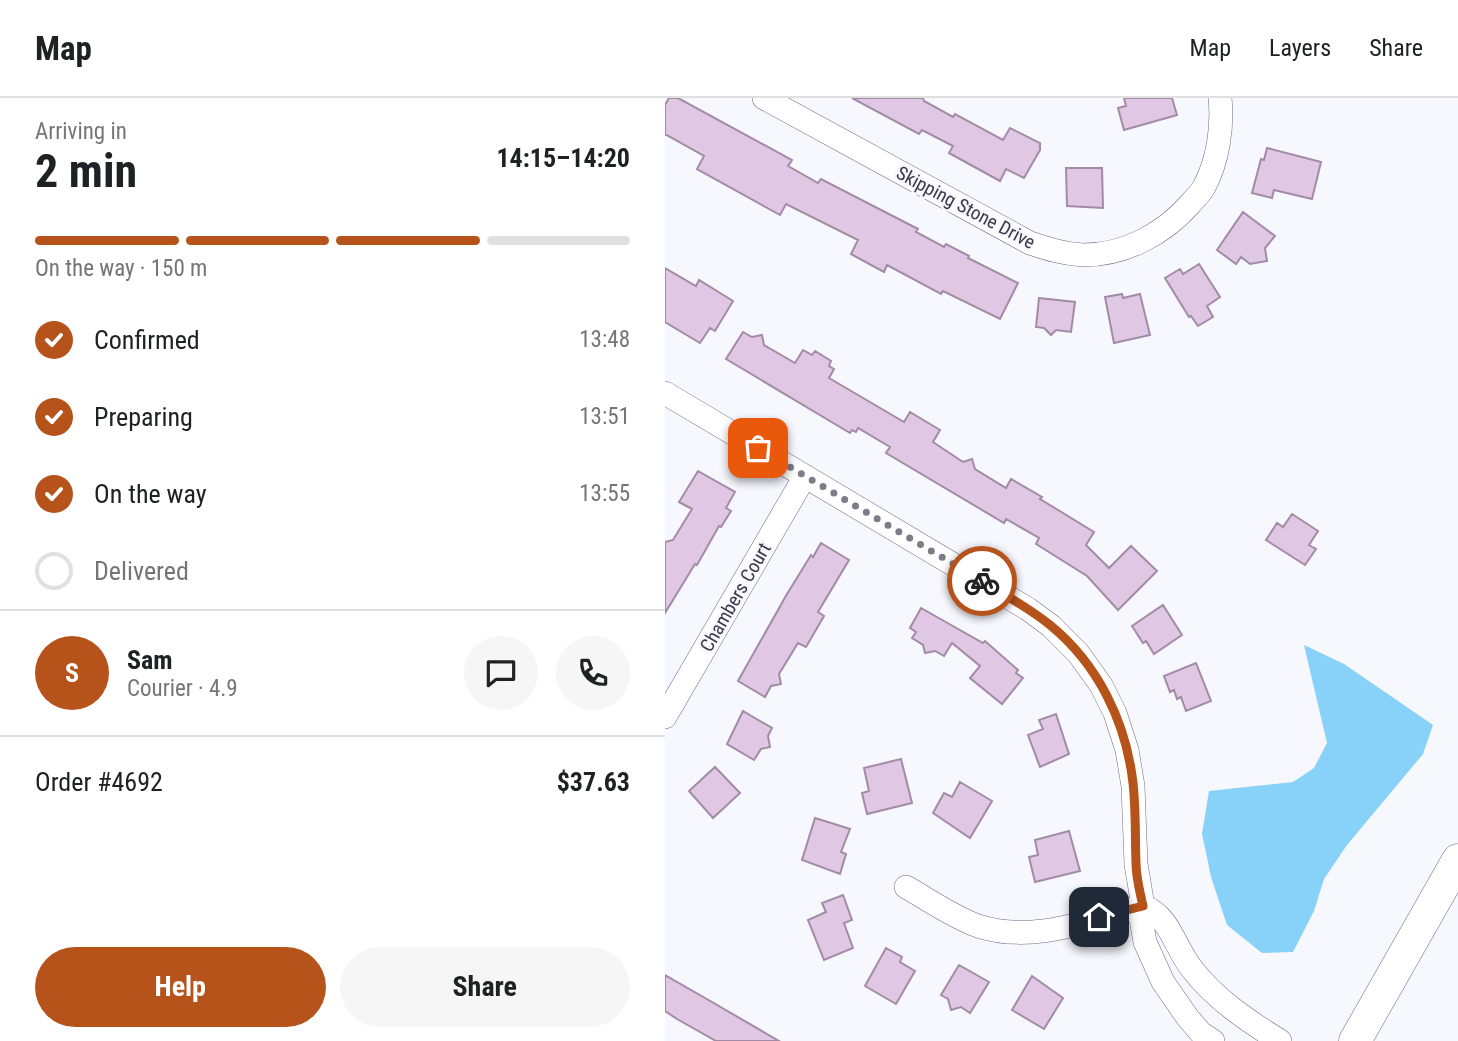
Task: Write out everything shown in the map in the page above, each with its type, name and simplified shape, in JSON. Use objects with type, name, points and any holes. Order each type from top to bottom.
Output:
[{"type":"main road","points":[[1355,1041],[1458,860]]},
{"type":"street","name":"Skipping Stone Drive","points":[[764,98],[1030,243],[1059,252],[1083,255],[1128,247],[1156,235],[1178,218],[1204,188],[1216,154],[1222,116],[1220,98]]},
{"type":"street","points":[[665,393],[1028,609],[1051,626],[1084,660],[1110,702],[1128,750],[1133,786],[1136,864],[1143,906],[1140,913],[1145,942],[1163,982],[1188,1018],[1201,1033],[1213,1041]]},
{"type":"street","name":"Chambers Court","points":[[665,718],[805,476]]},
{"type":"street","points":[[907,887],[961,919],[1005,932],[1040,932],[1143,906],[1152,909],[1168,927],[1191,968],[1212,990],[1238,1014],[1280,1041]]},
{"type":"water","points":[[1304,645],[1344,664],[1433,725],[1423,754],[1347,845],[1324,879],[1314,911],[1293,952],[1262,953],[1227,925],[1211,877],[1202,834],[1209,791],[1293,782],[1314,768],[1327,743]]},
{"type":"building","points":[[669,98],[678,98],[792,160],[788,166],[818,183],[821,179],[918,229],[916,232],[944,247],[946,244],[1018,283],[1000,319],[943,291],[941,294],[887,265],[884,272],[851,254],[858,240],[786,204],[780,215],[697,169],[704,156],[665,134],[665,105]]},
{"type":"building","points":[[852,98],[923,98],[953,117],[955,114],[1003,140],[1010,128],[1040,143],[1040,150],[1024,178],[1006,169],[1000,181],[949,153],[953,146],[922,130],[919,134]]},
{"type":"building","points":[[1124,98],[1172,98],[1177,115],[1124,130],[1118,108],[1126,106]]},
{"type":"building","points":[[1267,148],[1321,162],[1312,199],[1274,190],[1272,198],[1252,193],[1261,159],[1264,160]]},
{"type":"building","points":[[1066,168],[1102,168],[1103,208],[1067,206]]},
{"type":"building","points":[[1243,212],[1275,236],[1265,248],[1267,261],[1250,264],[1241,257],[1236,264],[1217,250]]},
{"type":"building","points":[[1199,264],[1220,297],[1207,306],[1213,317],[1198,326],[1191,316],[1189,317],[1165,278],[1180,269],[1183,274]]},
{"type":"building","points":[[665,268],[696,286],[699,280],[733,301],[715,331],[710,328],[700,343],[665,322]]},
{"type":"building","points":[[1122,294],[1123,298],[1140,294],[1150,335],[1114,343],[1105,297]]},
{"type":"building","points":[[1039,298],[1075,302],[1071,332],[1056,330],[1051,335],[1044,328],[1036,327]]},
{"type":"building","points":[[743,332],[752,337],[762,335],[764,345],[795,363],[803,350],[812,355],[815,351],[831,361],[829,366],[834,369],[829,378],[904,422],[910,412],[940,430],[933,442],[963,462],[972,459],[975,469],[1006,488],[1011,479],[1094,532],[1086,545],[1109,568],[1131,546],[1157,571],[1118,610],[1087,576],[1036,544],[1039,538],[1006,519],[1004,523],[886,453],[890,447],[858,428],[856,432],[852,430],[850,433],[726,359]]},
{"type":"building","points":[[698,471],[735,492],[726,508],[731,511],[665,613],[665,542],[673,540],[692,509],[679,502]]},
{"type":"building","points":[[1292,514],[1318,531],[1309,545],[1316,549],[1305,565],[1266,540],[1277,523],[1283,527]]},
{"type":"building","points":[[821,543],[849,560],[818,612],[824,616],[806,647],[798,643],[779,674],[781,684],[771,686],[765,697],[738,681],[787,594]]},
{"type":"building","points":[[1163,605],[1182,635],[1154,654],[1132,626]]},
{"type":"building","points":[[921,608],[983,643],[985,641],[1018,670],[1016,673],[1023,678],[1002,704],[970,678],[980,666],[952,643],[944,656],[935,651],[925,653],[923,645],[912,638],[916,632],[910,628]]},
{"type":"building","points":[[1196,663],[1211,701],[1186,711],[1181,697],[1177,699],[1174,690],[1170,692],[1164,676]]},
{"type":"building","points":[[743,711],[772,728],[768,736],[770,747],[761,749],[754,760],[727,744]]},
{"type":"building","points":[[1056,714],[1069,754],[1040,767],[1028,735],[1043,729],[1039,720]]},
{"type":"building","points":[[901,759],[912,803],[867,814],[862,793],[869,791],[864,768]]},
{"type":"building","points":[[715,767],[740,793],[713,818],[689,791]]},
{"type":"building","points":[[960,782],[992,801],[970,838],[933,813],[944,793],[952,797]]},
{"type":"building","points":[[815,818],[850,829],[841,852],[846,854],[840,874],[802,860]]},
{"type":"building","points":[[1069,831],[1080,871],[1035,882],[1029,857],[1038,855],[1035,840]]},
{"type":"building","points":[[843,895],[852,920],[844,923],[853,948],[824,960],[808,920],[826,912],[822,903]]},
{"type":"building","points":[[886,948],[902,957],[900,962],[915,971],[896,1004],[865,986]]},
{"type":"building","points":[[959,965],[989,982],[970,1013],[961,1007],[951,1010],[948,999],[941,995]]},
{"type":"building","points":[[665,975],[779,1041],[716,1041],[677,1019],[665,1011]]},
{"type":"building","points":[[1032,976],[1063,998],[1044,1029],[1012,1010]]},
{"type":"way so far","points":[[758,448],[982,581]]},
{"type":"route","points":[[982,581],[1028,609],[1065,638],[1101,685],[1120,726],[1128,750],[1133,786],[1136,864],[1143,906],[1099,917]]}]
